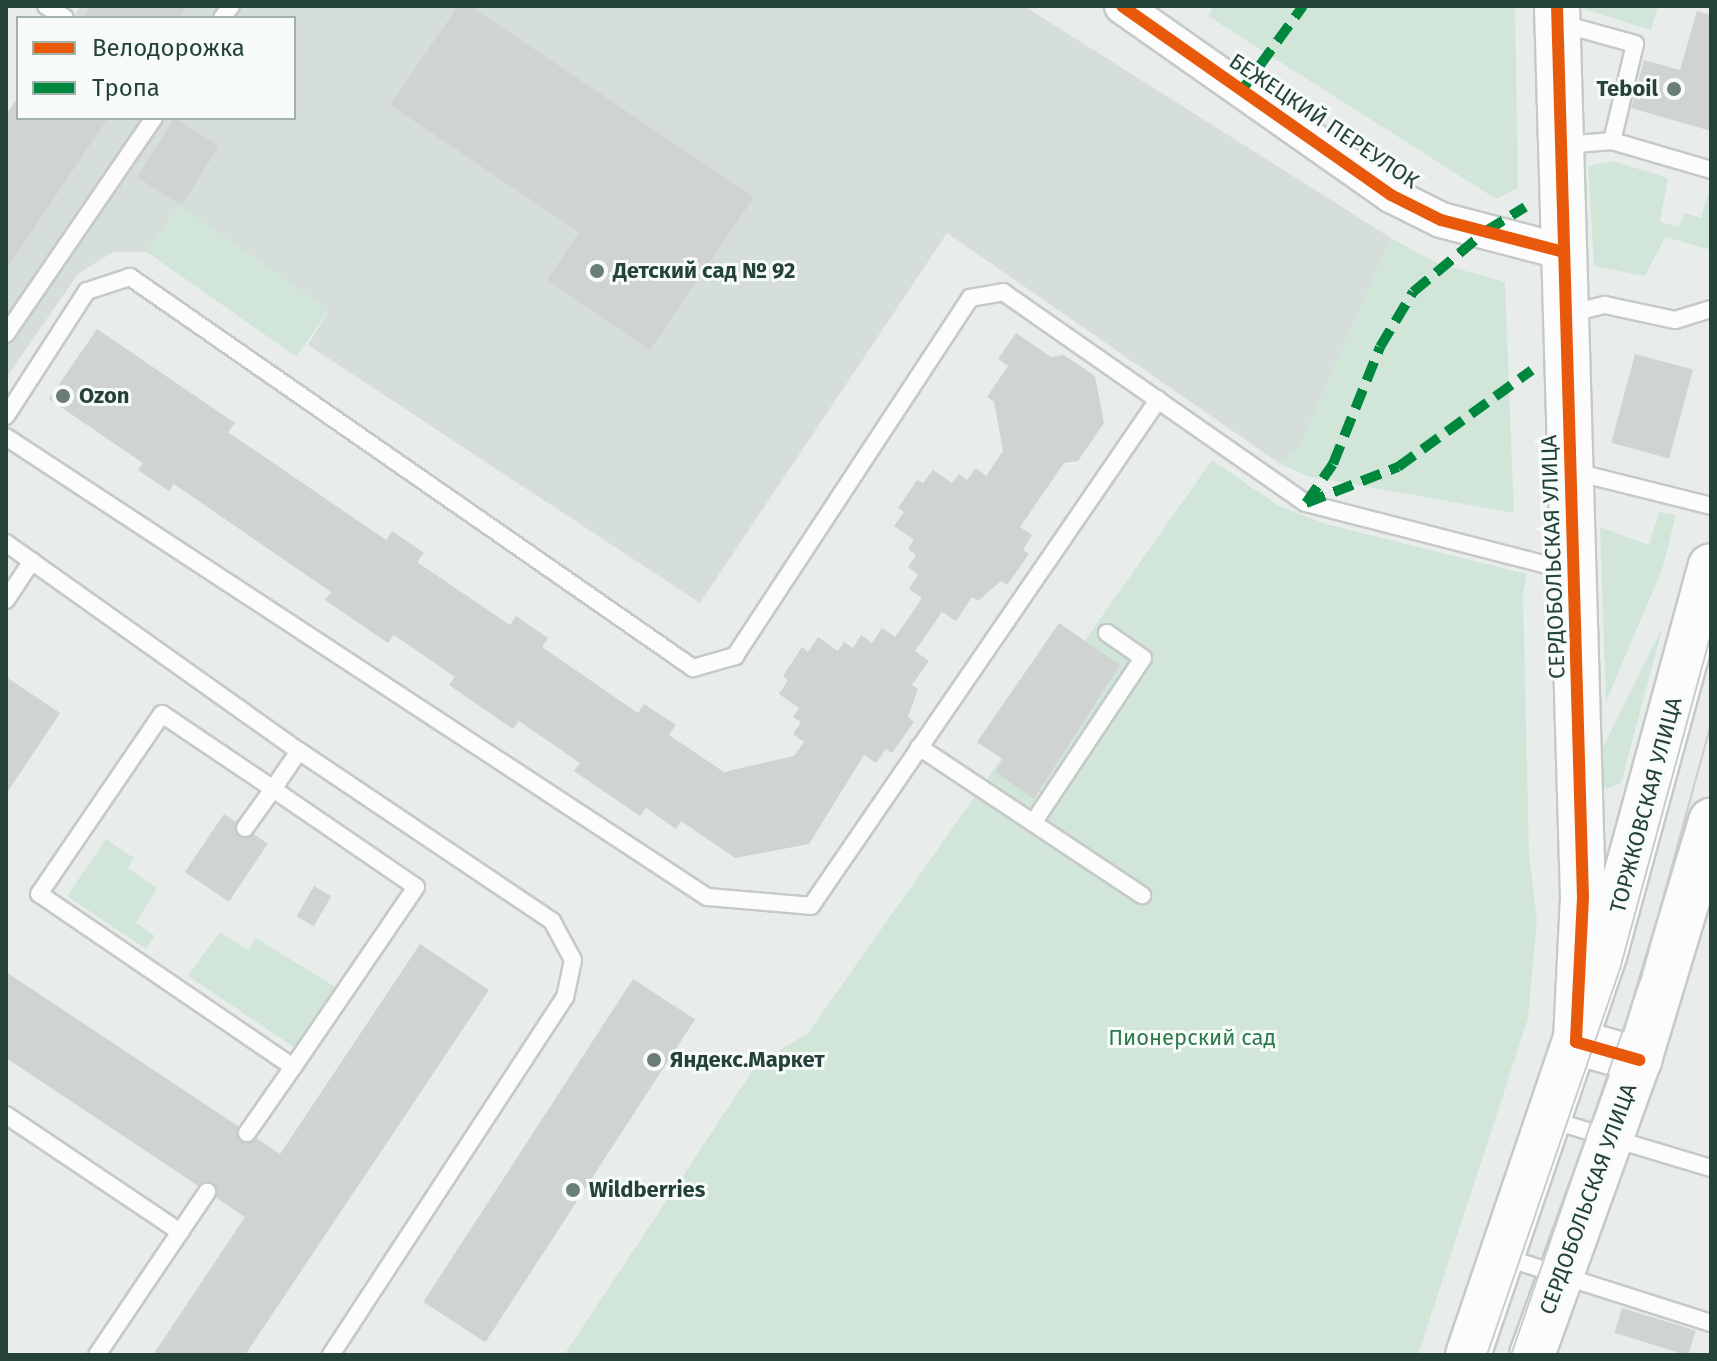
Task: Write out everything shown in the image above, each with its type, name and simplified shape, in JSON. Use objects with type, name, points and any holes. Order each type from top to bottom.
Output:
[{"type":"main road","name":"СЕРДОБОЛЬСКАЯ УЛИЦА","points":[[1468,1355],[1576,1042],[1583,897],[1558,14]]},
{"type":"main road","name":"ТОРЖКОВСКАЯ УЛИЦА","points":[[1576,1042],[1710,575]]},
{"type":"main road","points":[[1639,1060],[1711,821]]},
{"type":"main road","name":"СЕРДОБОЛЬСКАЯ УЛИЦА","points":[[1532,1355],[1639,1060],[1576,1042]]},
{"type":"street","name":"БЕЖЕЦКИЙ ПЕРЕУЛОК","points":[[1122,6],[1391,195],[1441,220],[1564,252]]},
{"type":"lane","points":[[1558,14],[1635,44],[1612,141]]},
{"type":"lane","points":[[6,334],[153,120]]},
{"type":"lane","points":[[1561,145],[1612,141],[1711,170]]},
{"type":"lane","points":[[6,416],[87,291],[130,277],[693,668],[735,656],[970,298],[1003,292],[1306,503],[1574,572]]},
{"type":"lane","points":[[1566,314],[1605,305],[1675,320],[1711,309]]},
{"type":"lane","points":[[6,437],[707,897],[811,906],[1158,400]]},
{"type":"lane","points":[[1569,471],[1711,506]]},
{"type":"lane","points":[[6,543],[299,751],[552,921],[573,960],[565,997],[331,1355]]},
{"type":"lane","points":[[6,600],[32,561]]},
{"type":"lane","points":[[1033,823],[1143,658],[1107,633]]},
{"type":"lane","points":[[247,1133],[293,1067],[416,887],[162,714],[39,894],[293,1067]]},
{"type":"lane","points":[[919,747],[1142,895]]},
{"type":"lane","points":[[245,828],[299,751]]},
{"type":"lane","points":[[6,1115],[180,1232]]},
{"type":"lane","points":[[1549,1120],[1611,1142],[1711,1168]]},
{"type":"lane","points":[[97,1355],[207,1192]]},
{"type":"lane","points":[[1503,1257],[1560,1278],[1711,1323]]},
{"type":"shaded area","points":[[81,6],[1024,6],[1391,238],[1300,446],[1279,463],[947,233],[700,603],[308,345],[329,310],[179,206],[147,252],[113,252],[78,274],[6,378],[6,117],[16,117],[16,120],[296,120],[296,16],[74,16]]},
{"type":"green space","points":[[1214,6],[1515,6],[1518,188],[1496,199],[1208,16]]},
{"type":"green space","points":[[1574,6],[1658,6],[1651,30]]},
{"type":"green space","points":[[1613,161],[1668,178],[1660,222],[1679,227],[1684,213],[1701,218],[1711,184],[1711,250],[1665,237],[1645,276],[1594,266],[1588,166]]},
{"type":"green space","points":[[179,205],[329,310],[296,357],[146,252]]},
{"type":"green space","points":[[1391,238],[1437,263],[1505,282],[1514,513],[1307,476],[1279,463],[1300,445]]},
{"type":"green space","name":"Пионерский сад","points":[[1212,460],[1279,506],[1326,524],[1527,574],[1523,593],[1529,853],[1537,920],[1528,1019],[1418,1355],[564,1355],[757,1064],[808,1033]]},
{"type":"green space","points":[[1659,512],[1676,515],[1663,567],[1606,702],[1600,527],[1649,545]]},
{"type":"green space","points":[[1663,626],[1621,783],[1606,789],[1598,781],[1598,757]]},
{"type":"green space","points":[[106,839],[134,858],[128,868],[157,888],[136,923],[155,936],[146,949],[67,896]]},
{"type":"green space","points":[[220,932],[248,950],[256,938],[337,988],[297,1049],[188,976]]},
{"type":"building","points":[[91,6],[187,6],[180,16],[84,16]]},
{"type":"building","points":[[458,6],[470,6],[754,197],[650,350],[547,280],[579,232],[390,105]]},
{"type":"building","name":"Teboil","points":[[1697,11],[1711,15],[1711,131],[1631,108],[1644,60],[1680,70]]},
{"type":"building","points":[[16,100],[16,120],[107,120],[6,270],[6,115]]},
{"type":"building","points":[[173,120],[219,146],[182,205],[137,177]]},
{"type":"building","points":[[97,329],[235,423],[228,432],[386,540],[392,531],[424,553],[417,562],[510,625],[516,616],[548,638],[542,647],[638,713],[644,704],[676,725],[669,735],[724,772],[794,756],[804,742],[793,734],[801,722],[793,717],[799,708],[779,694],[788,680],[783,676],[802,647],[808,652],[818,637],[838,651],[844,642],[853,648],[861,635],[872,643],[882,628],[895,637],[922,598],[909,589],[918,575],[908,567],[916,555],[908,549],[914,540],[894,526],[904,512],[898,508],[917,480],[923,483],[933,470],[952,483],[959,474],[967,480],[976,468],[986,476],[1003,451],[994,402],[987,397],[1008,366],[998,359],[1016,333],[1051,357],[1064,355],[1095,376],[1104,423],[1078,461],[1064,463],[1020,527],[1032,535],[1023,550],[1029,554],[1007,585],[1001,581],[978,601],[972,597],[956,621],[942,612],[915,651],[929,661],[912,685],[918,689],[908,717],[914,722],[892,753],[886,749],[876,763],[864,755],[809,844],[735,858],[681,821],[676,829],[646,808],[640,816],[574,771],[580,763],[519,721],[513,729],[449,685],[455,677],[394,635],[388,643],[325,600],[331,592],[174,484],[169,491],[138,470],[143,463],[49,399]]},
{"type":"building","points":[[1635,354],[1693,370],[1669,458],[1611,443]]},
{"type":"building","points":[[1059,623],[1120,665],[1034,799],[995,772],[1004,760],[977,742]]},
{"type":"building","points":[[6,677],[60,713],[6,794]]},
{"type":"building","points":[[224,814],[268,844],[229,902],[185,872]]},
{"type":"building","points":[[314,886],[331,896],[314,926],[296,916]]},
{"type":"building","points":[[420,944],[489,990],[245,1355],[153,1355],[245,1217],[6,1058],[6,972],[280,1154]]},
{"type":"building","points":[[633,979],[695,1019],[485,1342],[423,1302]]},
{"type":"building","points":[[1622,1308],[1696,1331],[1688,1355],[1614,1333]]},
{"type":"tram line","points":[[1487,1355],[1620,969],[1711,635]]},
{"type":"tram line","points":[[1511,1355],[1641,978],[1711,723]]},
{"type":"marked path","points":[[1242,90],[1303,6]]},
{"type":"marked path","points":[[1306,503],[1333,464],[1380,347],[1413,292],[1486,231],[1525,207]]},
{"type":"marked path","points":[[1306,503],[1398,467],[1532,370]]},
{"type":"cycle path","points":[[1122,6],[1391,195],[1441,220],[1564,252]]},
{"type":"cycle path","points":[[1557,6],[1583,897],[1576,1042],[1639,1060]]},
{"type":"place","name":"Teboil","points":[[1674,89]]},
{"type":"place","name":"Детский сад № 92","points":[[597,271]]},
{"type":"place","name":"Ozon","points":[[63,396]]},
{"type":"place","name":"Яндекс.Маркет","points":[[654,1060]]},
{"type":"place","name":"Wildberries","points":[[573,1190]]}]
